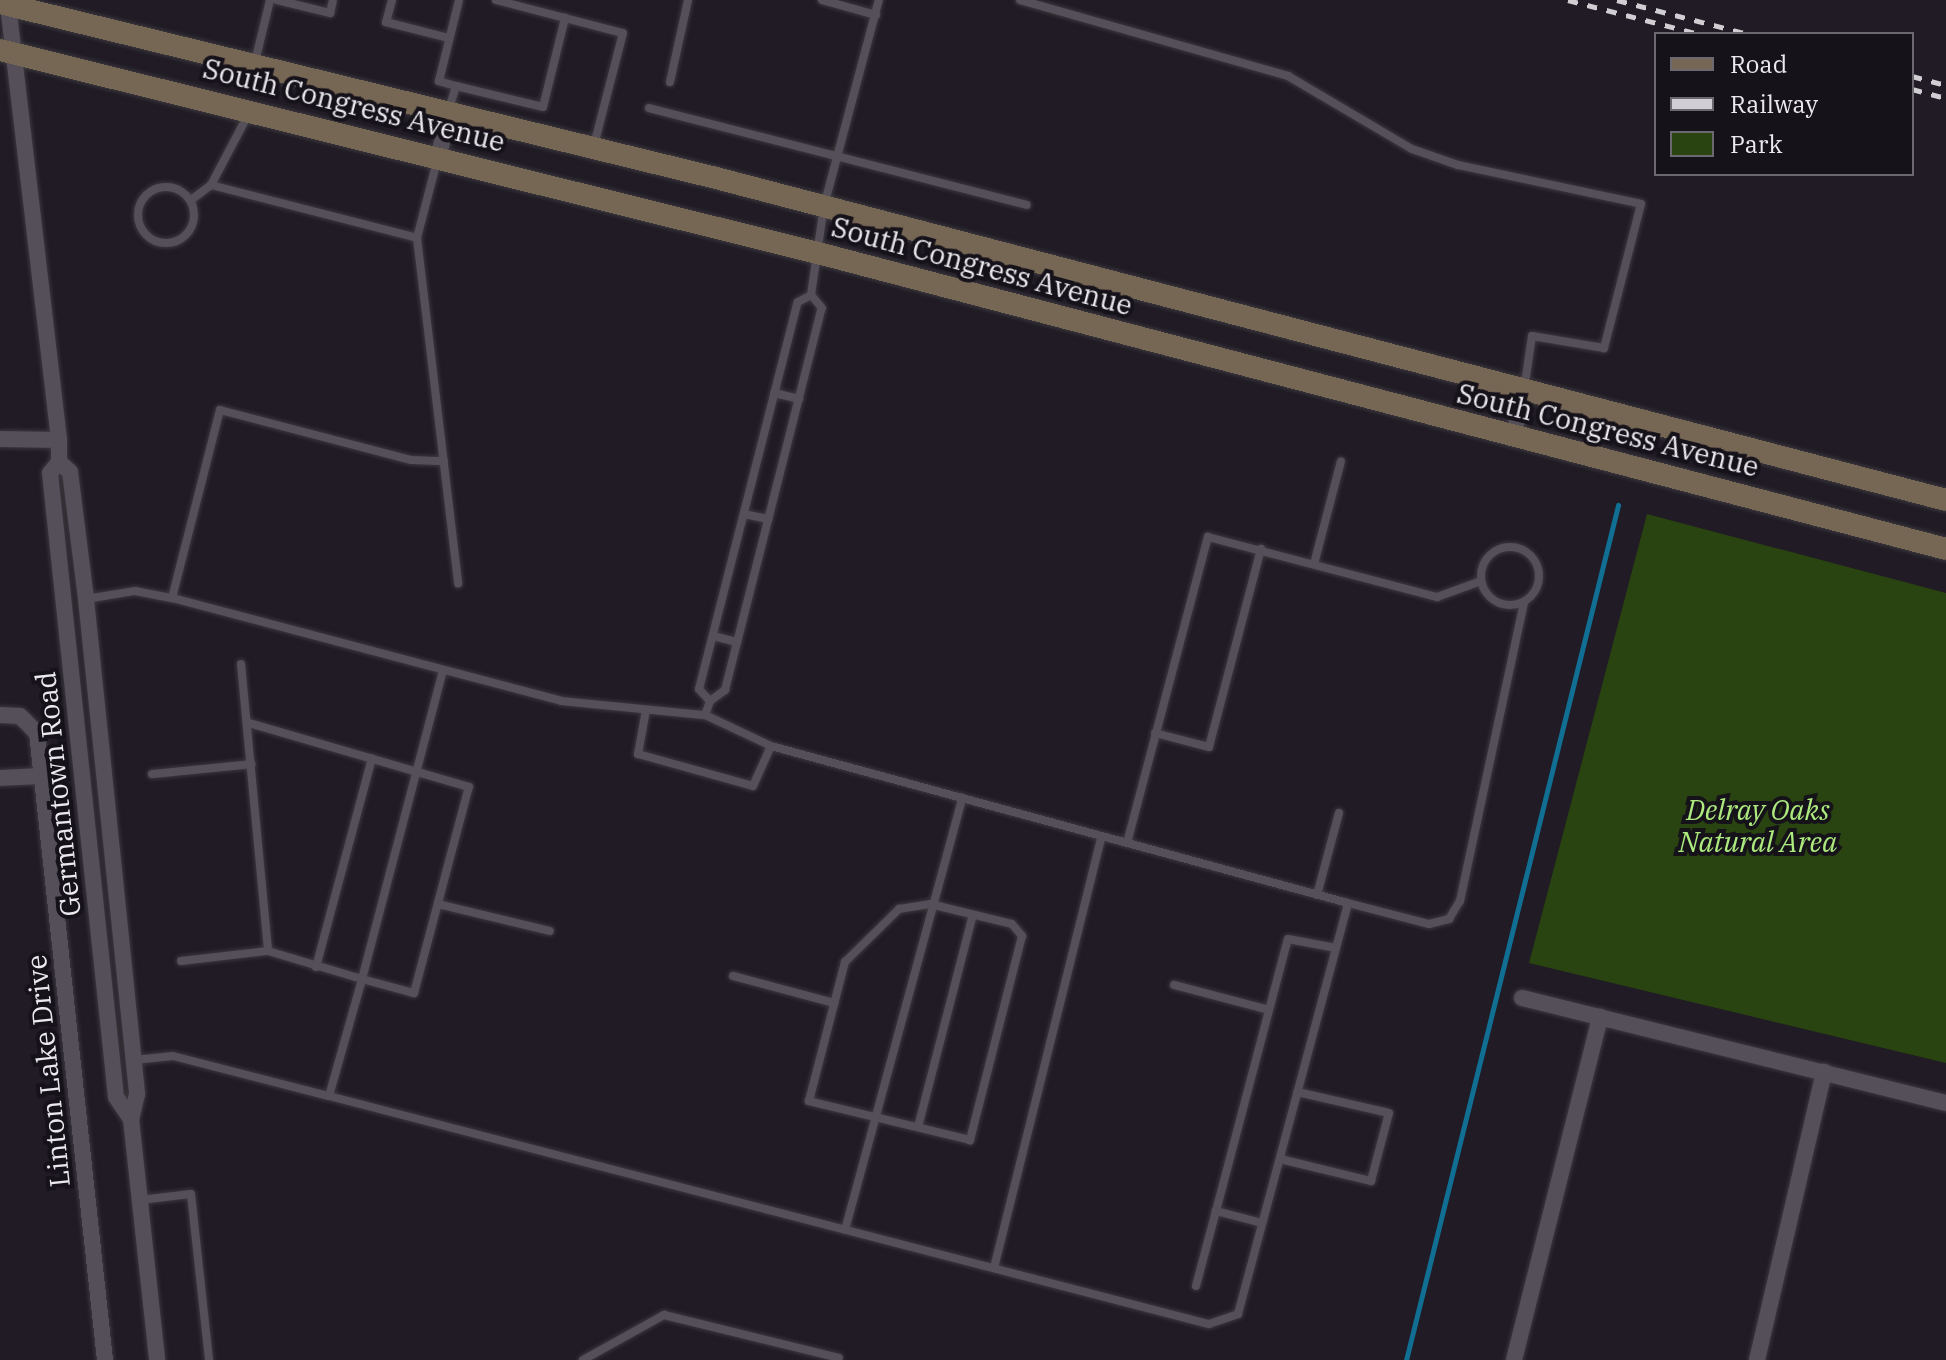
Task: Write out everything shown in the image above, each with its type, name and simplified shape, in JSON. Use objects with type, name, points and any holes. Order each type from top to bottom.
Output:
[{"type":"main road","name":"South Congress Avenue","points":[[6,3],[255,62],[448,114],[824,206],[1946,500]]},
{"type":"main road","name":"South Congress Avenue","points":[[7,52],[439,156],[818,253],[1946,549]]},
{"type":"street","name":"Germantown Road","points":[[6,3],[7,52],[59,440],[59,462],[50,473],[116,1097],[131,1119]]},
{"type":"street","points":[[439,156],[448,114]]},
{"type":"street","points":[[1513,437],[1524,391]]},
{"type":"street","points":[[0,439],[59,440]]},
{"type":"street","name":"Germantown Road","points":[[59,462],[70,472],[86,599],[134,1060],[137,1094],[131,1119],[157,1360]]},
{"type":"street","points":[[55,520],[65,535],[71,596],[86,599]]},
{"type":"street","name":"Linton Lake Drive","points":[[0,715],[20,716],[37,733],[105,1360]]},
{"type":"street","points":[[0,778],[43,776]]},
{"type":"street","points":[[93,883],[100,887],[119,1047],[134,1060]]},
{"type":"street","points":[[1522,998],[1946,1103]]},
{"type":"street","points":[[1514,1360],[1600,1017]]},
{"type":"street","points":[[1757,1360],[1824,1072]]},
{"type":"lane","points":[[255,62],[270,0]]},
{"type":"lane","points":[[277,0],[330,13],[333,0]]},
{"type":"lane","points":[[392,0],[386,22],[449,38]]},
{"type":"lane","points":[[459,0],[439,81],[543,107],[565,18]]},
{"type":"lane","points":[[496,0],[623,33],[593,149]]},
{"type":"lane","points":[[670,82],[688,0]]},
{"type":"lane","points":[[822,0],[876,15]]},
{"type":"lane","points":[[705,715],[710,701],[725,690],[822,308],[811,295],[824,206],[879,0]]},
{"type":"lane","points":[[1020,0],[1288,76],[1412,149],[1458,165],[1641,204],[1604,348],[1532,336],[1524,391]]},
{"type":"lane","points":[[448,114],[456,86]]},
{"type":"lane","points":[[649,108],[1027,205]]},
{"type":"lane","points":[[191,200],[211,185],[251,110]]},
{"type":"lane","points":[[439,156],[417,238],[458,584]]},
{"type":"lane","points":[[211,185],[417,238]]},
{"type":"lane","points":[[178,188],[191,200],[192,226],[181,239],[155,241],[142,229],[138,212],[152,190],[178,188]]},
{"type":"lane","points":[[710,701],[699,689],[798,302],[811,295]]},
{"type":"lane","points":[[774,393],[799,399]]},
{"type":"lane","points":[[172,598],[220,410],[411,460],[444,461]]},
{"type":"lane","points":[[1314,564],[1341,461]]},
{"type":"lane","points":[[744,514],[768,519]]},
{"type":"lane","points":[[1127,843],[1208,537],[1437,597],[1481,581]]},
{"type":"lane","points":[[1155,733],[1209,747],[1261,549]]},
{"type":"lane","points":[[86,599],[135,591],[172,598],[561,701],[705,715],[771,746],[1429,924],[1449,919],[1460,901],[1524,602],[1540,577],[1526,551],[1497,549],[1484,562],[1481,581],[1497,602],[1524,602]]},
{"type":"lane","points":[[713,636],[737,642]]},
{"type":"lane","points":[[241,664],[268,951]]},
{"type":"lane","points":[[329,1096],[443,670]]},
{"type":"lane","points":[[646,710],[638,754],[753,786],[771,746]]},
{"type":"lane","points":[[181,961],[268,951],[414,993],[469,787],[248,723]]},
{"type":"lane","points":[[316,967],[372,758]]},
{"type":"lane","points":[[152,774],[252,764]]},
{"type":"lane","points":[[845,1230],[930,904],[962,798]]},
{"type":"lane","points":[[1317,895],[1339,813]]},
{"type":"lane","points":[[994,1268],[1102,836]]},
{"type":"lane","points":[[134,1060],[173,1056],[994,1268],[1223,1323],[1238,1314],[1348,903]]},
{"type":"lane","points":[[438,904],[550,931]]},
{"type":"lane","points":[[930,904],[973,915],[1012,924],[1022,936],[970,1140],[809,1101],[845,962],[872,931],[899,909],[930,904]]},
{"type":"lane","points":[[918,1127],[973,915]]},
{"type":"lane","points":[[1196,1286],[1288,939],[1336,948]]},
{"type":"lane","points":[[733,976],[834,1003]]},
{"type":"lane","points":[[1174,985],[1269,1010]]},
{"type":"lane","points":[[1280,1159],[1371,1181],[1389,1113],[1297,1092]]},
{"type":"lane","points":[[140,1200],[191,1194],[209,1360]]},
{"type":"lane","points":[[1216,1211],[1262,1223]]},
{"type":"lane","points":[[583,1360],[664,1315],[839,1358]]},
{"type":"green space","name":"Delray Oaks Natural Area","points":[[1647,514],[1946,593],[1946,1063],[1529,963]]},
{"type":"waterway","points":[[1406,1360],[1618,505]]},
{"type":"railway","points":[[1568,0],[1691,32]]},
{"type":"railway","points":[[1617,0],[1740,32]]},
{"type":"railway","points":[[1914,77],[1946,85]]},
{"type":"railway","points":[[1914,90],[1946,98]]}]
